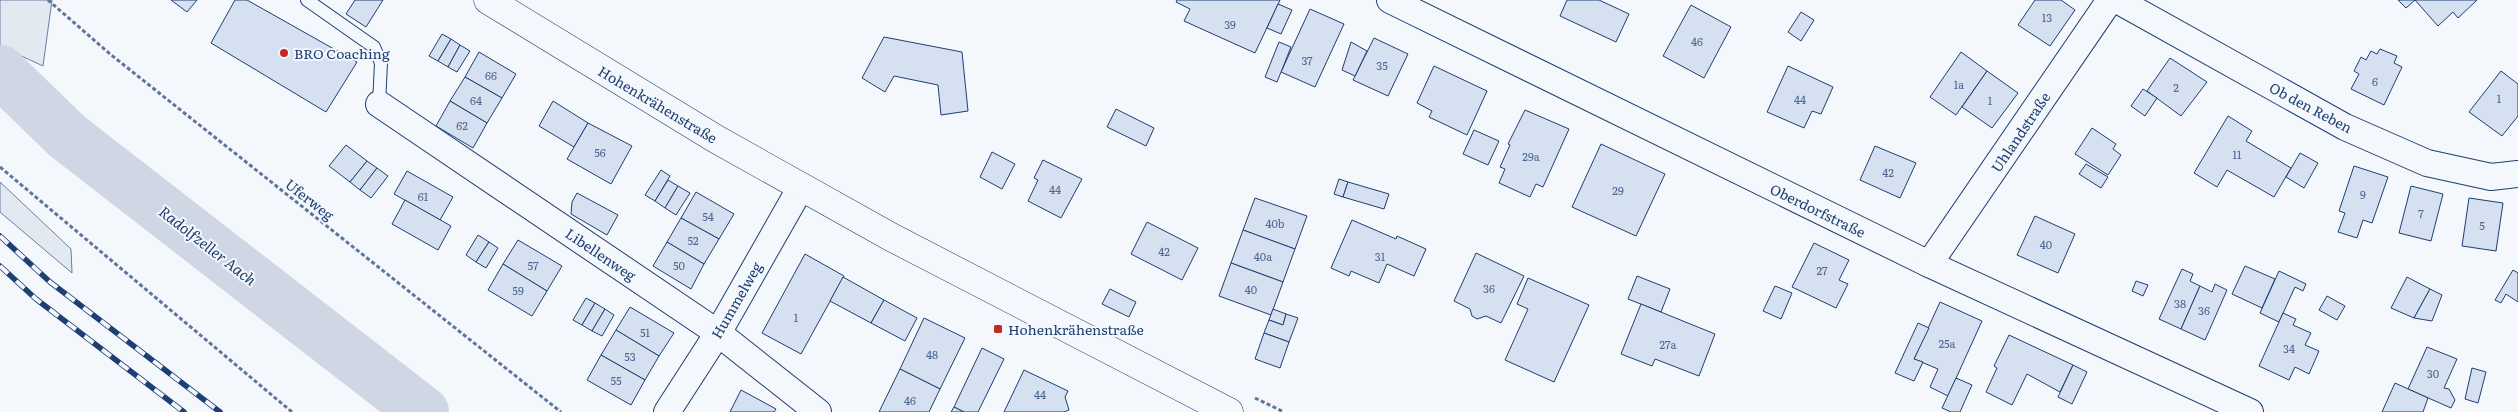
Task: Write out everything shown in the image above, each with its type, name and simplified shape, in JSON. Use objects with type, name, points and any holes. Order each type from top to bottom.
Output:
[{"type":"main road","name":"Hohenkrähenstraße","points":[[488,0],[643,96],[801,187],[920,252],[1228,412]]},
{"type":"street","name":"Oberdorfstraße","points":[[1390,0],[1929,264],[2250,412]]},
{"type":"street","name":"Uhlandstraße","points":[[1929,264],[2110,0]]},
{"type":"street","name":"Ob den Reben","points":[[2118,0],[2344,127],[2427,162],[2491,177],[2518,174]]},
{"type":"street","name":"Libellenweg","points":[[379,104],[718,333],[818,412]]},
{"type":"street","name":"Hummelweg","points":[[667,412],[718,333],[801,187]]},
{"type":"lane","points":[[307,0],[374,48],[381,63],[379,104]]},
{"type":"path","name":"Uferweg","points":[[48,0],[110,54],[561,412]]},
{"type":"path","points":[[0,167],[292,412]]},
{"type":"shaded area","points":[[0,0],[52,0],[43,66],[0,46]]},
{"type":"shaded area","points":[[0,182],[71,249],[72,273],[0,212]]},
{"type":"building","points":[[171,0],[197,0],[187,12]]},
{"type":"building","name":"BRO Coaching","points":[[235,0],[247,0],[357,62],[326,112],[211,43]]},
{"type":"building","points":[[355,0],[383,0],[366,27],[346,14]]},
{"type":"building","points":[[1177,0],[1280,0],[1255,53],[1184,21],[1190,9],[1176,2]]},
{"type":"building","points":[[1567,0],[1599,0],[1629,14],[1616,42],[1560,16]]},
{"type":"building","points":[[2035,0],[2061,0],[2075,10],[2050,46],[2018,25]]},
{"type":"building","points":[[2398,0],[2415,0],[2406,8]]},
{"type":"building","points":[[2415,0],[2477,0],[2458,18],[2453,12],[2438,26]]},
{"type":"building","points":[[1278,4],[1292,10],[1281,34],[1267,28]]},
{"type":"building","points":[[1691,5],[1731,27],[1704,78],[1663,56]]},
{"type":"building","points":[[1310,9],[1344,24],[1315,87],[1281,72]]},
{"type":"building","points":[[1801,12],[1814,20],[1801,41],[1788,32]]},
{"type":"building","points":[[442,34],[451,39],[438,61],[429,56]]},
{"type":"building","points":[[884,37],[962,52],[968,111],[941,115],[938,85],[894,76],[885,92],[862,78]]},
{"type":"building","points":[[1374,38],[1408,54],[1388,96],[1353,80]]},
{"type":"building","points":[[451,39],[460,45],[448,67],[438,61]]},
{"type":"building","points":[[1279,42],[1291,47],[1277,82],[1265,77]]},
{"type":"building","points":[[1351,42],[1367,51],[1355,76],[1342,70]]},
{"type":"building","points":[[460,45],[470,51],[457,72],[448,67]]},
{"type":"building","points":[[2380,49],[2397,56],[2394,63],[2402,67],[2384,105],[2351,89],[2359,74],[2354,71],[2361,57],[2366,60],[2371,51],[2377,54]]},
{"type":"building","points":[[479,52],[516,74],[502,98],[465,77]]},
{"type":"building","points":[[1961,52],[1987,71],[1956,115],[1930,97]]},
{"type":"building","points":[[2170,58],[2207,82],[2181,116],[2147,91]]},
{"type":"building","points":[[1434,66],[1487,91],[1467,135],[1429,117],[1432,111],[1417,103]]},
{"type":"building","points":[[1788,66],[1833,87],[1821,114],[1812,111],[1804,128],[1767,112]]},
{"type":"building","points":[[1987,71],[2018,93],[1992,128],[1962,107]]},
{"type":"building","points":[[2501,71],[2518,84],[2518,116],[2502,136],[2469,112]]},
{"type":"building","points":[[465,77],[502,98],[487,123],[450,101]]},
{"type":"building","points":[[2143,89],[2157,98],[2145,116],[2131,106]]},
{"type":"building","points":[[450,101],[487,123],[473,148],[436,126]]},
{"type":"building","points":[[553,101],[588,123],[574,147],[539,126]]},
{"type":"building","points":[[1116,109],[1154,128],[1146,146],[1107,127]]},
{"type":"building","points":[[1525,110],[1569,129],[1543,187],[1536,184],[1530,197],[1499,183],[1505,169],[1500,167],[1510,145],[1508,144]]},
{"type":"building","points":[[2228,116],[2252,131],[2246,141],[2291,168],[2274,197],[2227,170],[2217,187],[2194,173]]},
{"type":"building","points":[[588,123],[632,146],[611,184],[567,159]]},
{"type":"building","points":[[2092,128],[2116,144],[2113,149],[2121,155],[2108,175],[2075,154]]},
{"type":"building","points":[[1474,130],[1499,141],[1488,165],[1463,154]]},
{"type":"building","points":[[1601,144],[1665,174],[1636,236],[1572,207]]},
{"type":"building","points":[[346,145],[367,161],[350,182],[329,166]]},
{"type":"building","points":[[1875,146],[1916,163],[1900,198],[1860,180]]},
{"type":"building","points":[[992,152],[1015,164],[1002,189],[980,177]]},
{"type":"building","points":[[2300,153],[2318,163],[2304,188],[2286,177]]},
{"type":"building","points":[[1043,160],[1082,179],[1061,218],[1028,201],[1038,180],[1034,178]]},
{"type":"building","points":[[367,161],[377,168],[360,190],[350,182]]},
{"type":"building","points":[[2086,164],[2108,177],[2101,188],[2079,174]]},
{"type":"building","points":[[2354,166],[2388,177],[2372,223],[2363,220],[2357,238],[2338,232],[2345,213],[2339,211]]},
{"type":"building","points":[[377,168],[388,176],[371,198],[360,190]]},
{"type":"building","points":[[661,170],[670,176],[655,201],[645,195]]},
{"type":"building","points":[[407,171],[453,197],[440,220],[394,194]]},
{"type":"building","points":[[1339,179],[1348,182],[1343,197],[1334,194]]},
{"type":"building","points":[[668,180],[678,186],[665,208],[655,201]]},
{"type":"building","points":[[1348,182],[1389,194],[1384,209],[1343,197]]},
{"type":"building","points":[[678,186],[690,193],[676,215],[665,208]]},
{"type":"building","points":[[2411,186],[2443,194],[2431,241],[2399,233]]},
{"type":"building","points":[[696,192],[734,214],[719,239],[681,218]]},
{"type":"building","points":[[577,193],[618,215],[607,235],[571,214],[572,202]]},
{"type":"building","points":[[1255,198],[1307,216],[1295,249],[1243,230]]},
{"type":"building","points":[[2469,198],[2503,203],[2496,251],[2462,246]]},
{"type":"building","points":[[405,200],[451,226],[438,250],[392,224]]},
{"type":"building","points":[[2035,216],[2075,234],[2058,273],[2017,255]]},
{"type":"building","points":[[681,218],[719,239],[704,264],[667,242]]},
{"type":"building","points":[[1352,220],[1396,239],[1397,236],[1426,249],[1414,276],[1387,264],[1379,283],[1351,271],[1349,276],[1331,268]]},
{"type":"building","points":[[1147,222],[1198,248],[1182,280],[1131,254]]},
{"type":"building","points":[[1243,230],[1295,249],[1283,282],[1231,263]]},
{"type":"building","points":[[478,235],[489,242],[476,262],[466,255]]},
{"type":"building","points":[[518,240],[562,266],[547,291],[503,264]]},
{"type":"building","points":[[489,242],[498,248],[486,268],[476,262]]},
{"type":"building","points":[[667,242],[704,264],[691,289],[653,266]]},
{"type":"building","points":[[1814,243],[1849,260],[1839,280],[1848,284],[1836,308],[1792,287]]},
{"type":"building","points":[[1476,253],[1524,276],[1501,323],[1486,316],[1477,319],[1472,316],[1470,309],[1454,301]]},
{"type":"building","points":[[805,254],[844,276],[801,354],[762,333]]},
{"type":"building","points":[[1231,263],[1283,282],[1271,315],[1219,296]]},
{"type":"building","points":[[503,264],[547,291],[532,316],[488,290]]},
{"type":"building","points":[[2245,266],[2275,279],[2262,308],[2232,294]]},
{"type":"building","points":[[2182,269],[2193,274],[2190,281],[2200,286],[2181,329],[2159,319]]},
{"type":"building","points":[[2513,270],[2518,273],[2518,302],[2506,294],[2501,303],[2495,300]]},
{"type":"building","points":[[2279,271],[2306,284],[2303,291],[2295,287],[2279,322],[2260,313]]},
{"type":"building","points":[[1637,276],[1670,289],[1661,312],[1628,299]]},
{"type":"building","points":[[843,277],[884,300],[871,323],[830,301]]},
{"type":"building","points":[[2407,277],[2430,289],[2414,318],[2391,308]]},
{"type":"building","points":[[1528,278],[1589,305],[1554,382],[1505,360],[1528,309],[1517,304]]},
{"type":"building","points":[[2136,281],[2148,285],[2143,296],[2132,291]]},
{"type":"building","points":[[2215,284],[2227,290],[2205,340],[2181,329],[2200,286],[2212,292]]},
{"type":"building","points":[[1775,286],[1792,293],[1781,319],[1763,311]]},
{"type":"building","points":[[1110,289],[1136,302],[1129,317],[1102,304]]},
{"type":"building","points":[[2430,289],[2442,295],[2432,321],[2414,318]]},
{"type":"building","points":[[2327,296],[2345,306],[2337,320],[2319,310]]},
{"type":"building","points":[[586,298],[595,303],[582,325],[573,320]]},
{"type":"building","points":[[884,300],[917,318],[905,341],[871,323]]},
{"type":"building","points":[[1940,302],[1982,321],[1948,396],[1930,387],[1938,369],[1914,359]]},
{"type":"building","points":[[595,303],[605,309],[592,331],[582,325]]},
{"type":"building","points":[[1641,304],[1715,334],[1699,376],[1655,359],[1652,366],[1621,354]]},
{"type":"building","points":[[630,307],[674,333],[659,356],[616,330]]},
{"type":"building","points":[[605,309],[614,315],[602,336],[592,331]]},
{"type":"building","points":[[1273,309],[1286,314],[1283,325],[1269,320]]},
{"type":"building","points":[[2283,313],[2296,319],[2293,325],[2311,333],[2305,345],[2319,351],[2309,374],[2295,367],[2289,380],[2259,366]]},
{"type":"building","points":[[1286,314],[1298,318],[1289,342],[1264,333],[1269,320],[1283,325]]},
{"type":"building","points":[[924,318],[965,338],[940,389],[900,369]]},
{"type":"building","points":[[1918,323],[1929,328],[1914,359],[1923,362],[1914,381],[1895,373]]},
{"type":"building","points":[[616,330],[659,356],[645,380],[601,355]]},
{"type":"building","points":[[1264,333],[1289,342],[1280,368],[1255,359]]},
{"type":"building","points":[[2009,335],[2073,365],[2060,392],[2027,374],[2012,405],[1986,392],[1997,368],[1994,366]]},
{"type":"building","points":[[2427,347],[2457,359],[2444,388],[2449,389],[2455,400],[2451,408],[2408,389]]},
{"type":"building","points":[[982,348],[1004,359],[978,412],[964,412],[954,407]]},
{"type":"building","points":[[601,355],[645,380],[631,405],[587,380]]},
{"type":"building","points":[[2073,365],[2087,372],[2072,404],[2058,397]]},
{"type":"building","points":[[2472,368],[2486,372],[2478,403],[2465,399]]},
{"type":"building","points":[[900,369],[940,389],[929,412],[879,412]]},
{"type":"building","points":[[1024,370],[1068,391],[1065,397],[1069,410],[1064,412],[1004,412]]},
{"type":"building","points":[[1956,378],[1972,385],[1960,412],[1951,412],[1942,408]]},
{"type":"building","points":[[2395,383],[2428,398],[2423,412],[2382,412]]},
{"type":"building","points":[[741,390],[776,409],[774,412],[730,412]]},
{"type":"building","points":[[954,407],[964,412],[951,412]]},
{"type":"waterway","name":"Radolfzeller Aach","points":[[0,71],[67,136],[423,412]]},
{"type":"railway","points":[[0,236],[50,282],[220,412]]},
{"type":"railway","points":[[0,266],[36,299],[184,412]]},
{"type":"place","name":"BRO Coaching","points":[[284,53]]},
{"type":"place","name":"Hohenkrähenstraße","points":[[998,329]]}]
